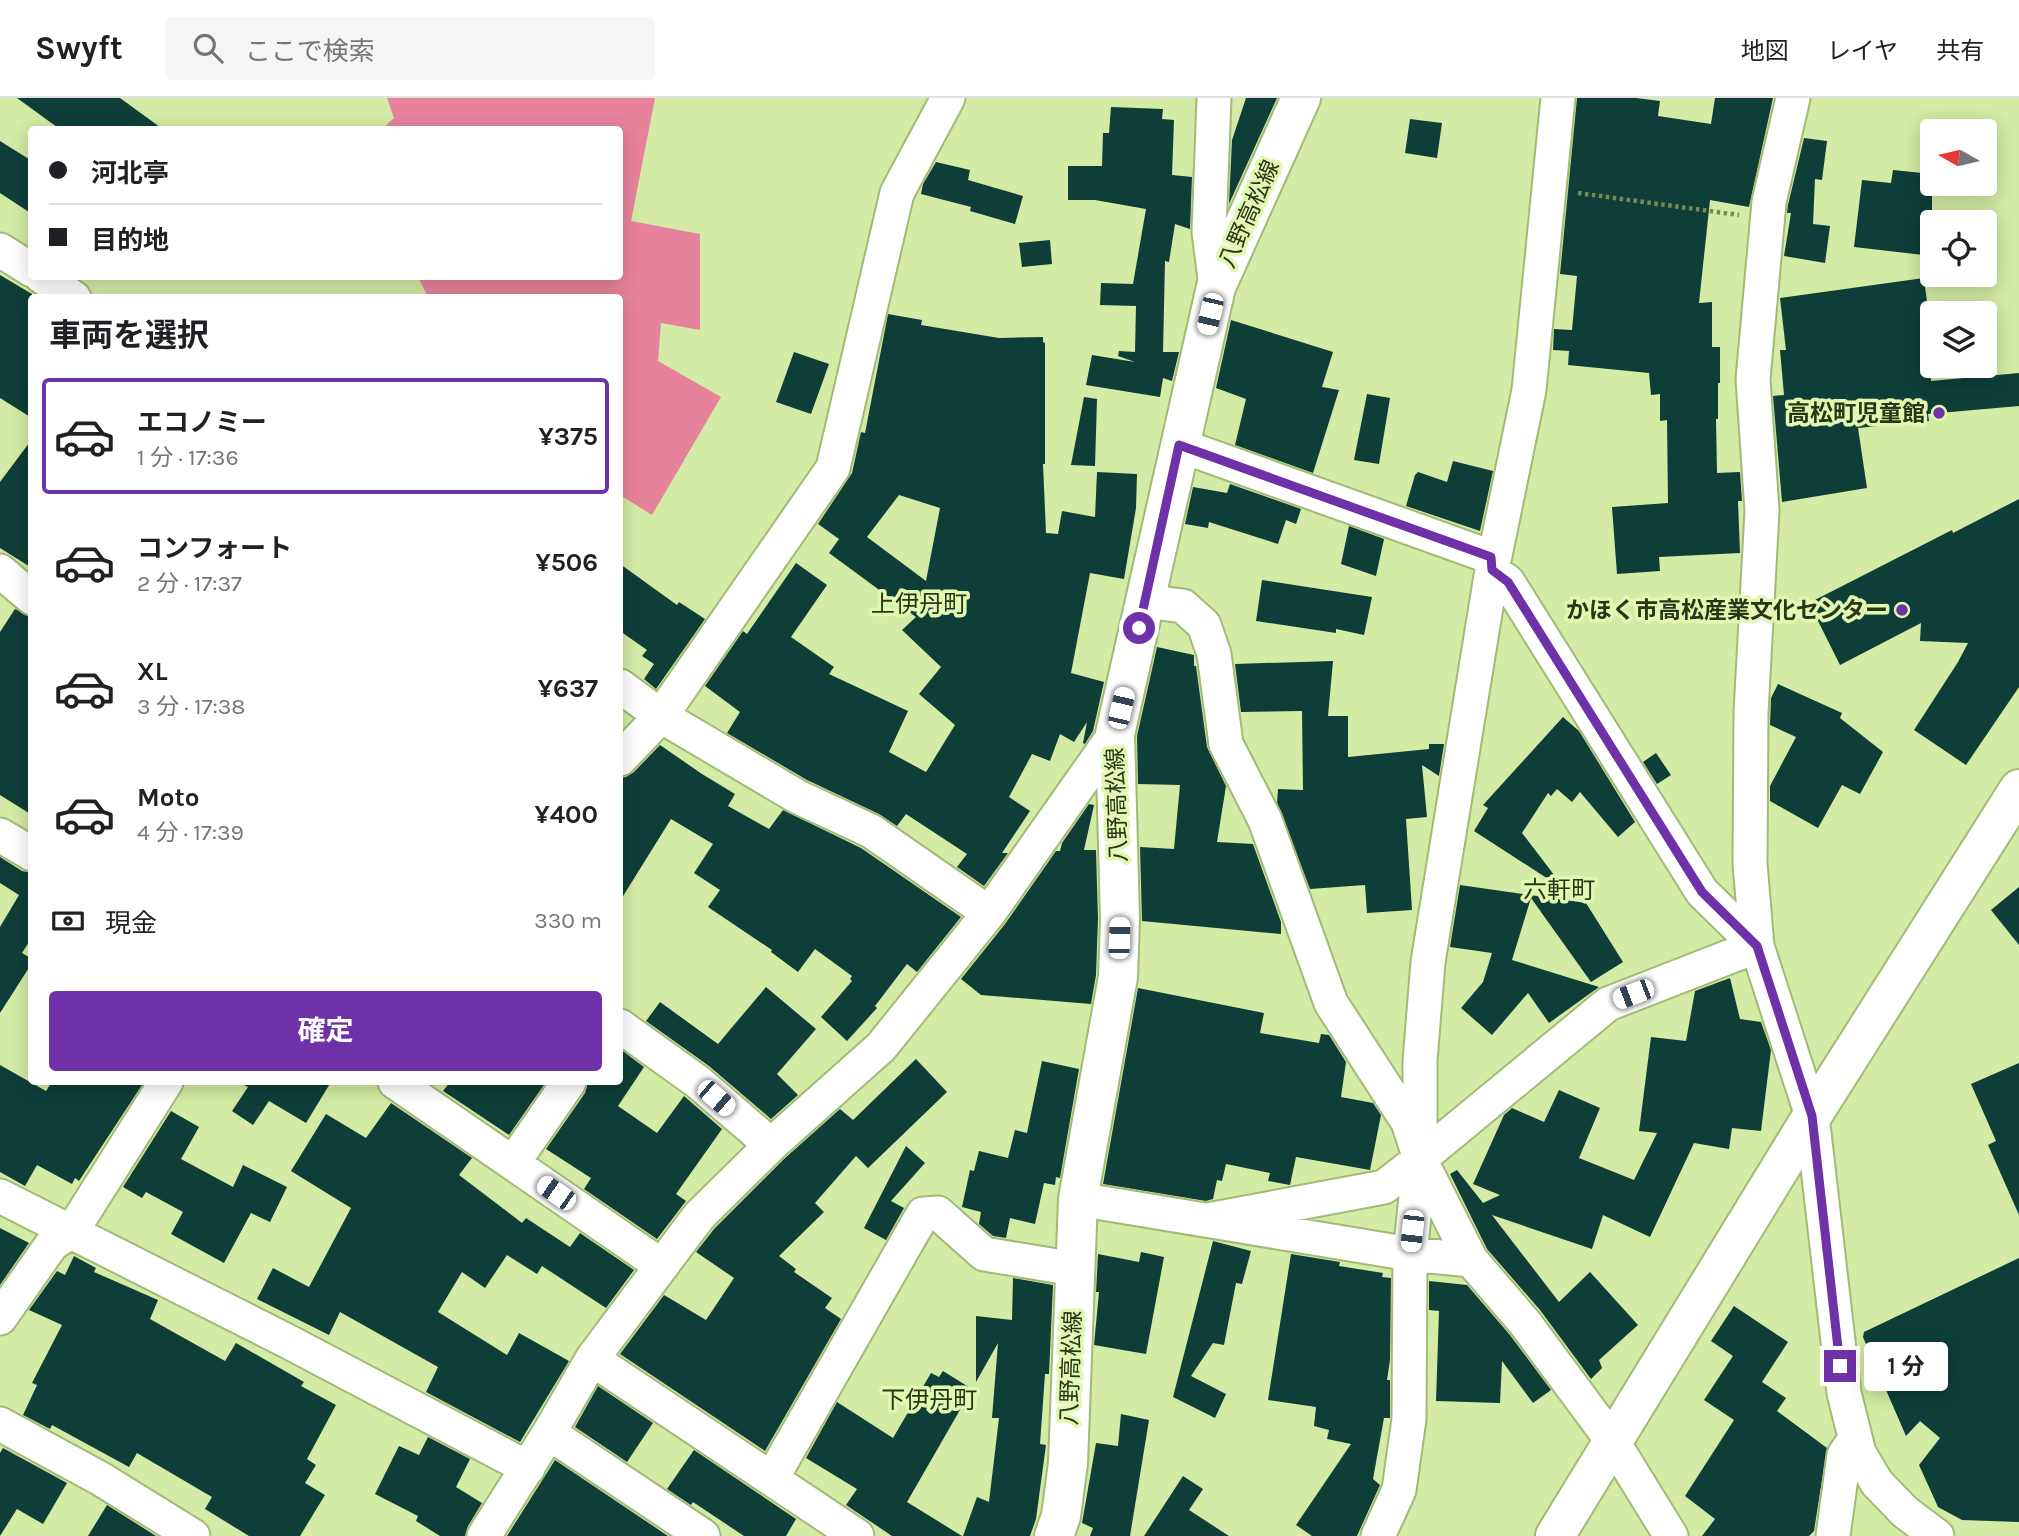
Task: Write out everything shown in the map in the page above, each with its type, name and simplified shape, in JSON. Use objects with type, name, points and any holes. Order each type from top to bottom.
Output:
[{"type":"main road","name":"八野高松線","points":[[1054,1536],[1061,1516],[1068,1463],[1078,1199],[1118,977],[1120,919],[1115,734],[1216,288],[1301,98]]},
{"type":"main road","points":[[1555,1536],[1812,1116],[2019,789]]},
{"type":"street","points":[[623,756],[661,716],[834,468],[897,193],[948,98]]},
{"type":"street","points":[[1214,98],[1209,232],[1216,288]]},
{"type":"street","points":[[1378,1536],[1399,1490],[1409,1419],[1409,1254],[1420,1160],[1420,1061],[1428,962],[1492,570],[1529,390],[1558,98]]},
{"type":"street","points":[[1793,98],[1769,202],[1753,379],[1762,511],[1751,712],[1750,864],[1757,946],[1812,1116],[1844,1393],[1859,1453],[1877,1483],[1905,1512],[1937,1536]]},
{"type":"street","points":[[0,250],[28,268]]},
{"type":"street","points":[[47,280],[68,294]]},
{"type":"street","points":[[1179,445],[1491,557],[1492,570],[1508,582],[1702,892],[1757,946]]},
{"type":"street","points":[[0,571],[28,595]]},
{"type":"street","points":[[1144,601],[1184,606],[1204,625],[1214,654],[1226,744],[1265,820],[1331,1003],[1408,1122],[1420,1160],[1471,1260],[1525,1323],[1613,1442],[1671,1536]]},
{"type":"street","points":[[623,688],[661,716],[798,797],[871,831],[989,913]]},
{"type":"street","points":[[484,1536],[550,1433],[592,1359],[699,1216],[771,1146],[881,1047],[989,913],[1115,734]]},
{"type":"street","points":[[0,835],[28,851]]},
{"type":"street","points":[[1208,1220],[1384,1186],[1420,1160],[1608,1004],[1757,946]]},
{"type":"street","points":[[623,1028],[698,1082],[771,1146]]},
{"type":"street","points":[[0,1318],[52,1244],[72,1231],[164,1085]]},
{"type":"street","points":[[400,1085],[662,1266]]},
{"type":"street","points":[[513,1163],[567,1085]]},
{"type":"street","points":[[0,1196],[528,1468]]},
{"type":"street","points":[[1078,1199],[1409,1254],[1471,1260]]},
{"type":"street","points":[[772,1478],[923,1214],[938,1213],[985,1254],[1075,1269]]},
{"type":"street","points":[[592,1359],[858,1536]]},
{"type":"street","points":[[0,1423],[101,1479],[193,1536]]},
{"type":"street","points":[[550,1433],[703,1536]]},
{"type":"street","points":[[1833,1536],[1844,1455],[1855,1439]]},
{"type":"path","points":[[1549,189],[1768,219]]},
{"type":"shaded area","points":[[387,98],[655,98],[631,221],[700,234],[700,330],[661,323],[658,361],[721,397],[652,515],[623,497],[623,294],[426,294],[420,280],[623,280],[623,126],[385,126],[394,118]]},
{"type":"building","points":[[17,98],[120,98],[158,126],[56,126]]},
{"type":"building","points":[[1246,98],[1277,98],[1229,204],[1232,140]]},
{"type":"building","points":[[1577,98],[1636,98],[1660,101],[1658,116],[1711,124],[1715,98],[1773,98],[1749,207],[1710,200],[1699,303],[1712,302],[1712,347],[1720,347],[1716,419],[1717,473],[1740,472],[1740,553],[1659,557],[1660,571],[1617,574],[1612,507],[1668,503],[1667,420],[1660,421],[1660,394],[1651,395],[1649,373],[1568,365],[1569,351],[1553,350],[1554,329],[1572,330],[1577,276],[1560,274]]},
{"type":"building","points":[[1111,107],[1163,109],[1162,119],[1174,120],[1172,175],[1192,177],[1190,229],[1175,224],[1169,262],[1165,261],[1163,352],[1179,352],[1172,381],[1163,378],[1160,397],[1086,385],[1092,355],[1135,362],[1118,356],[1119,351],[1135,352],[1136,306],[1100,305],[1101,283],[1133,284],[1146,209],[1095,200],[1068,200],[1068,166],[1102,166],[1103,133],[1109,133]]},
{"type":"building","points":[[1410,119],[1442,123],[1437,158],[1405,153]]},
{"type":"building","points":[[1804,138],[1827,141],[1822,180],[1815,179],[1813,224],[1830,226],[1825,263],[1784,256],[1791,213],[1787,213],[1788,205]]},
{"type":"building","points":[[0,141],[28,158],[28,211],[0,193]]},
{"type":"building","points":[[936,162],[970,170],[968,180],[1023,196],[1015,224],[970,211],[971,207],[921,194],[923,184]]},
{"type":"building","points":[[1893,170],[1920,173],[1920,196],[1932,196],[1932,210],[1920,210],[1920,255],[1854,247],[1862,180],[1891,183]]},
{"type":"building","points":[[1050,240],[1052,264],[1022,267],[1019,243]]},
{"type":"building","points":[[0,275],[32,294],[28,294],[28,416],[0,398]]},
{"type":"building","points":[[1920,279],[1920,287],[1925,287],[1927,301],[1920,301],[1920,378],[1931,378],[1931,381],[1997,378],[1997,375],[2019,373],[2019,406],[1928,414],[1929,421],[1858,428],[1867,488],[1782,502],[1773,396],[1784,395],[1780,350],[1786,350],[1780,298]]},
{"type":"building","points":[[888,314],[922,320],[921,325],[999,338],[1043,337],[1046,533],[1058,534],[1062,511],[1095,517],[1097,472],[1137,474],[1136,508],[1124,579],[1090,573],[1071,673],[1104,682],[1093,731],[1085,744],[1087,722],[1074,742],[1060,734],[1050,761],[1032,754],[1009,797],[1030,811],[1002,853],[1008,853],[984,886],[957,867],[967,854],[906,814],[897,826],[879,814],[807,780],[727,733],[740,712],[705,686],[743,631],[747,634],[796,563],[827,585],[791,637],[834,667],[829,674],[908,711],[889,752],[926,772],[955,725],[919,694],[941,667],[902,630],[916,617],[829,553],[839,539],[818,524],[852,473],[861,432],[865,433]],"holes":[[[899,495],[940,508],[926,581],[867,537]]]},
{"type":"building","points":[[1231,320],[1333,352],[1322,387],[1339,390],[1313,473],[1235,445],[1246,399],[1216,388]]},
{"type":"building","points":[[794,352],[829,364],[811,414],[776,402]]},
{"type":"building","points":[[1367,394],[1390,398],[1379,464],[1354,460]]},
{"type":"building","points":[[1084,397],[1097,399],[1095,466],[1071,465]]},
{"type":"building","points":[[28,444],[28,566],[0,548],[0,482]]},
{"type":"building","points":[[1453,461],[1493,471],[1480,531],[1406,506],[1418,472],[1447,482]]},
{"type":"building","points":[[1230,484],[1301,509],[1296,524],[1286,520],[1278,544],[1209,522],[1208,528],[1185,524],[1193,487],[1227,493]]},
{"type":"building","points":[[2019,499],[2019,687],[1966,765],[1914,730],[1968,643],[1920,641],[1921,623],[1840,665],[1809,603]]},
{"type":"building","points":[[1349,526],[1384,539],[1376,576],[1341,564]]},
{"type":"building","points":[[623,566],[677,605],[679,602],[705,619],[656,689],[644,679],[654,664],[642,656],[647,650],[623,633]]},
{"type":"building","points":[[1262,580],[1372,597],[1364,635],[1336,629],[1336,633],[1256,621]]},
{"type":"building","points":[[15,609],[28,615],[28,812],[0,795],[0,632]]},
{"type":"building","points":[[1157,647],[1194,655],[1207,747],[1226,786],[1217,842],[1253,844],[1281,922],[1281,934],[1142,921],[1140,847],[1174,849],[1180,785],[1138,784],[1137,736]]},
{"type":"building","points":[[1333,661],[1328,716],[1348,716],[1348,757],[1429,749],[1429,744],[1444,744],[1439,776],[1422,765],[1427,817],[1406,819],[1412,910],[1367,913],[1365,885],[1310,889],[1277,802],[1278,789],[1303,790],[1302,711],[1241,712],[1235,664]]},
{"type":"building","points":[[1778,684],[1842,713],[1840,718],[1883,752],[1860,794],[1842,785],[1818,828],[1770,801],[1770,786],[1796,737],[1770,725],[1771,698]]},
{"type":"building","points":[[1563,717],[1579,731],[1635,822],[1618,837],[1580,792],[1572,802],[1557,789],[1551,796],[1548,793],[1522,833],[1561,884],[1559,886],[1474,831],[1488,808],[1483,805]]},
{"type":"building","points":[[660,745],[735,794],[728,806],[769,829],[783,810],[861,848],[961,917],[917,972],[907,964],[875,1006],[877,1008],[847,1041],[821,1017],[852,981],[852,976],[815,949],[798,972],[771,952],[772,950],[708,907],[720,890],[694,873],[713,844],[671,819],[623,896],[623,778],[634,772]]},
{"type":"building","points":[[1656,753],[1671,775],[1657,784],[1643,762]]},
{"type":"building","points":[[1089,804],[1094,805],[1084,850],[1096,850],[1098,919],[1096,975],[1091,1004],[981,995],[961,979],[1005,924],[1056,851],[1060,851],[1062,843]]},
{"type":"building","points":[[0,857],[28,872],[28,943],[22,953],[28,957],[28,969],[0,1013],[0,927],[19,895],[0,883]]},
{"type":"building","points":[[1460,885],[1586,903],[1623,962],[1591,982],[1531,898],[1512,960],[1599,987],[1549,1023],[1528,993],[1492,1035],[1461,1008],[1483,982],[1492,953],[1450,947]]},
{"type":"building","points":[[2019,887],[2019,945],[1991,910]]},
{"type":"building","points":[[1730,978],[1740,1019],[1761,1022],[1771,1050],[1761,1131],[1732,1128],[1729,1149],[1694,1143],[1650,1237],[1603,1215],[1592,1249],[1492,1215],[1559,1302],[1590,1272],[1638,1325],[1599,1360],[1602,1368],[1591,1379],[1540,1310],[1487,1249],[1450,1174],[1457,1170],[1483,1203],[1500,1195],[1473,1184],[1504,1115],[1512,1108],[1544,1122],[1559,1090],[1600,1108],[1579,1158],[1634,1180],[1657,1133],[1639,1131],[1651,1037],[1686,1041],[1695,991]]},
{"type":"building","points":[[766,987],[816,1029],[777,1074],[798,1095],[771,1119],[709,1066],[646,1021],[660,1002],[718,1044]]},
{"type":"building","points":[[1138,988],[1264,1013],[1260,1033],[1319,1043],[1321,1034],[1329,1035],[1346,1062],[1341,1097],[1373,1103],[1381,1115],[1370,1170],[1296,1157],[1290,1185],[1268,1181],[1270,1173],[1226,1164],[1222,1181],[1217,1180],[1213,1199],[1206,1201],[1103,1184]]},
{"type":"building","points":[[623,1051],[644,1067],[618,1106],[657,1133],[684,1096],[722,1129],[676,1194],[686,1201],[657,1239],[584,1189],[591,1178],[546,1149],[585,1093],[587,1085],[623,1085]]},
{"type":"building","points":[[916,1059],[947,1092],[868,1168],[856,1156],[815,1203],[824,1212],[779,1256],[796,1269],[794,1272],[832,1298],[825,1308],[841,1319],[765,1451],[620,1354],[664,1295],[706,1320],[734,1278],[696,1252],[714,1229],[784,1159],[840,1109],[853,1120]]},
{"type":"building","points":[[1042,1061],[1079,1069],[1060,1178],[1056,1177],[1055,1185],[1044,1183],[1035,1224],[1010,1218],[1006,1238],[993,1236],[979,1224],[981,1212],[962,1207],[970,1170],[974,1171],[979,1151],[1008,1158],[1015,1130],[1027,1133]]},
{"type":"building","points":[[2019,1063],[2019,1215],[1988,1145],[1996,1141],[1971,1084]]},
{"type":"building","points":[[0,1065],[28,1081],[28,1085],[35,1085],[46,1091],[50,1085],[142,1085],[79,1181],[75,1178],[72,1184],[37,1165],[25,1186],[0,1172]]},
{"type":"building","points":[[244,1085],[329,1085],[306,1123],[269,1101],[253,1125],[232,1111],[248,1087]]},
{"type":"building","points":[[448,1085],[544,1085],[509,1135],[443,1091]]},
{"type":"building","points":[[391,1103],[472,1158],[459,1175],[522,1223],[526,1218],[570,1247],[580,1233],[634,1270],[606,1308],[542,1266],[537,1274],[507,1255],[485,1288],[462,1272],[438,1312],[507,1355],[519,1333],[569,1361],[520,1442],[426,1392],[438,1367],[340,1312],[329,1335],[257,1299],[273,1268],[309,1287],[351,1208],[291,1171],[326,1114],[366,1138]]},
{"type":"building","points":[[171,1111],[199,1127],[181,1159],[233,1187],[243,1165],[287,1187],[270,1222],[251,1213],[224,1263],[171,1234],[183,1212],[146,1192],[142,1198],[123,1187]]},
{"type":"building","points":[[906,1146],[925,1163],[891,1201],[904,1208],[886,1240],[864,1228]]},
{"type":"building","points":[[0,1228],[29,1243],[0,1285]]},
{"type":"building","points":[[1213,1241],[1251,1251],[1242,1284],[1236,1283],[1224,1345],[1213,1343],[1191,1376],[1226,1394],[1215,1418],[1173,1397]]},
{"type":"building","points":[[1141,1252],[1164,1257],[1146,1354],[1094,1345],[1099,1292],[1096,1292],[1098,1254],[1139,1262]]},
{"type":"building","points":[[1291,1254],[1340,1262],[1339,1266],[1383,1273],[1382,1277],[1391,1278],[1390,1360],[1387,1380],[1390,1380],[1390,1418],[1384,1418],[1373,1479],[1380,1485],[1357,1536],[1312,1536],[1296,1525],[1351,1444],[1327,1439],[1329,1430],[1314,1426],[1316,1407],[1268,1400]]},
{"type":"building","points":[[74,1256],[96,1268],[94,1272],[158,1300],[150,1319],[225,1361],[236,1343],[304,1382],[301,1386],[336,1405],[307,1459],[316,1465],[305,1483],[325,1495],[300,1536],[249,1536],[205,1509],[212,1497],[137,1453],[129,1467],[52,1425],[50,1429],[23,1415],[37,1385],[32,1383],[62,1325],[29,1310],[57,1271],[65,1275]]},
{"type":"building","points":[[2019,1258],[2019,1522],[1962,1520],[1938,1507],[1919,1465],[1940,1438],[1920,1421],[1906,1436],[1863,1337],[1864,1332]]},
{"type":"building","points":[[1013,1278],[1053,1285],[1049,1374],[1045,1374],[1040,1444],[1046,1445],[1036,1519],[1030,1536],[963,1536],[977,1497],[989,1502],[999,1418],[992,1418],[998,1343],[976,1382],[976,1316],[1012,1320]]},
{"type":"building","points":[[1429,1281],[1467,1285],[1510,1335],[1551,1390],[1533,1403],[1502,1361],[1500,1403],[1436,1401],[1439,1311],[1429,1310]]},
{"type":"building","points":[[1734,1306],[1788,1342],[1762,1382],[1786,1398],[1777,1411],[1827,1448],[1814,1531],[1809,1536],[1702,1536],[1715,1519],[1685,1496],[1734,1420],[1704,1400],[1733,1356],[1711,1341]]},
{"type":"building","points":[[943,1371],[972,1389],[907,1502],[962,1536],[892,1536],[846,1505],[857,1489],[806,1458],[837,1402],[893,1438],[931,1373],[939,1377]]},
{"type":"building","points":[[598,1386],[653,1423],[627,1462],[575,1427]]},
{"type":"building","points":[[1121,1414],[1149,1420],[1130,1536],[1090,1536],[1093,1528],[1082,1523],[1096,1443],[1118,1446]]},
{"type":"building","points":[[428,1437],[470,1459],[456,1487],[482,1503],[465,1536],[440,1536],[416,1521],[418,1516],[375,1494],[399,1446],[419,1455]]},
{"type":"building","points":[[3,1448],[67,1483],[43,1524],[17,1509],[0,1536],[0,1453]]},
{"type":"building","points":[[694,1450],[796,1519],[786,1536],[744,1536],[693,1502],[691,1505],[667,1489]]},
{"type":"building","points":[[555,1460],[668,1536],[507,1536]]},
{"type":"building","points":[[1183,1476],[1203,1489],[1189,1510],[1229,1536],[1144,1536]]},
{"type":"building","points":[[107,1505],[156,1536],[88,1536]]},
{"type":"place","name":"高松町児童館","points":[[1939,413]]},
{"type":"place","name":"かほく市高松産業文化センター","points":[[1902,610]]},
{"type":"district","name":"上伊丹町","points":[[919,604]]},
{"type":"district","name":"六軒町","points":[[1559,890]]},
{"type":"district","name":"下伊丹町","points":[[929,1400]]},
{"type":"route","points":[[1139,628],[1179,445],[1491,557],[1492,570],[1508,582],[1702,892],[1757,946],[1812,1116],[1840,1366]]}]
